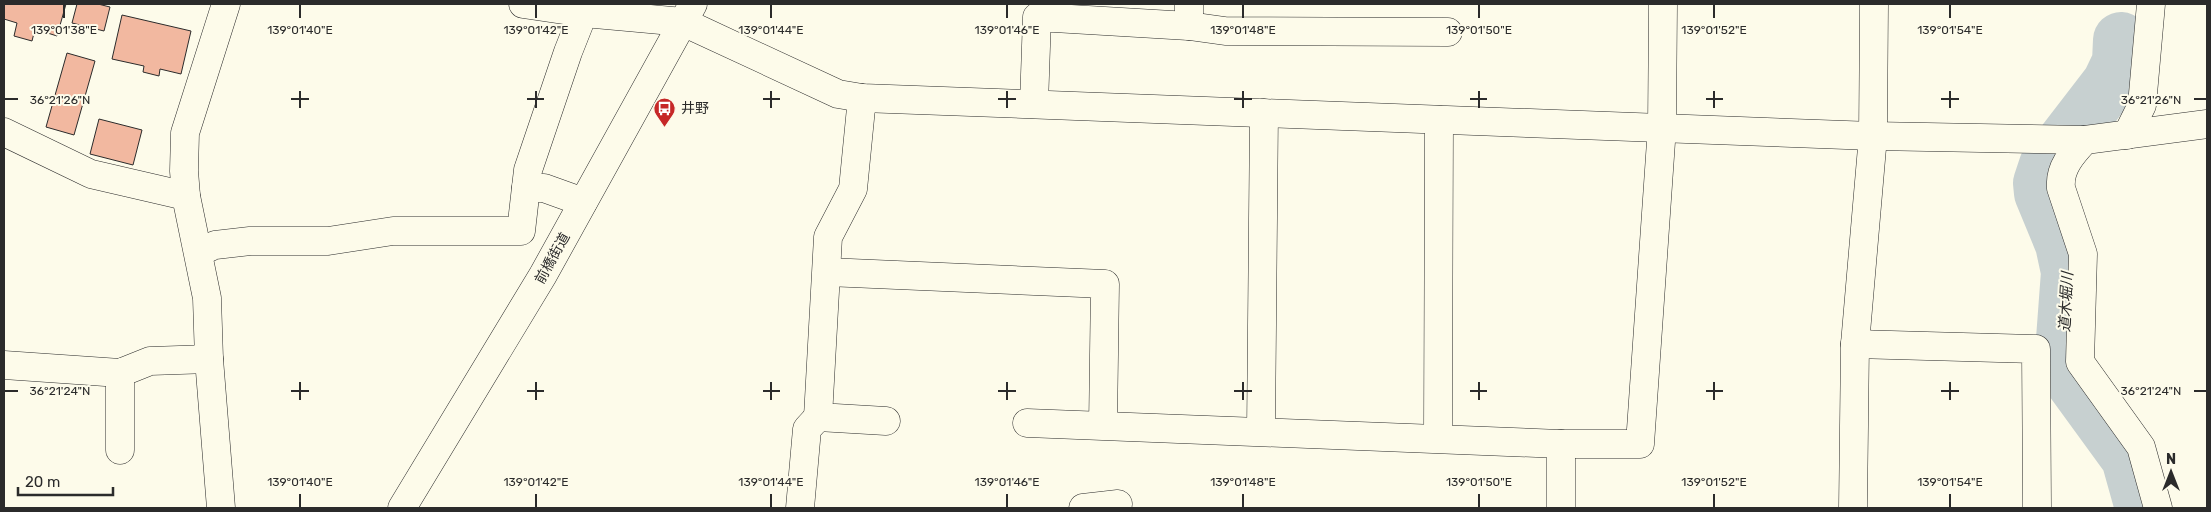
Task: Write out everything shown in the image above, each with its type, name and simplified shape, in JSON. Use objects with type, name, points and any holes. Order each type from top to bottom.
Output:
[{"type":"street","points":[[221,508],[209,359],[207,298],[186,196],[184,171],[186,132],[226,4]]},
{"type":"street","points":[[523,4],[586,9],[688,13],[838,94],[862,98],[1873,136],[2085,140],[2207,124]]},
{"type":"street","points":[[1027,423],[1438,437],[1561,444],[1640,444],[1662,127],[1663,4]]},
{"type":"street","points":[[1853,508],[1855,344],[1873,136],[1874,4]]},
{"type":"street","points":[[2127,135],[2142,105],[2151,4]]},
{"type":"street","points":[[199,252],[215,245],[250,241],[328,241],[393,231],[521,231],[528,170],[568,52],[586,9]]},
{"type":"street","name":"前橋街道","points":[[402,508],[543,275],[688,13]]},
{"type":"street","points":[[1034,104],[1037,17],[1189,15],[1225,31],[1448,32]]},
{"type":"street","points":[[800,508],[808,430],[818,417],[828,237],[853,189],[862,98]]},
{"type":"street","points":[[1261,431],[1264,113]]},
{"type":"street","points":[[1438,437],[1439,120]]},
{"type":"street","points":[[4,132],[91,174],[186,196]]},
{"type":"street","points":[[2085,140],[2070,157],[2060,178],[2061,188],[2083,254],[2080,362],[2141,447],[2158,508]]},
{"type":"street","points":[[526,188],[544,188],[583,202]]},
{"type":"street","points":[[827,272],[1104,284],[1103,425]]},
{"type":"street","points":[[1855,344],[2036,349],[2037,508]]},
{"type":"street","points":[[4,365],[120,373],[150,361],[209,359]]},
{"type":"street","points":[[120,373],[120,450]]},
{"type":"street","points":[[818,417],[886,421]]},
{"type":"street","points":[[1561,444],[1562,508]]},
{"type":"street","points":[[1083,508],[1118,504]]},
{"type":"building","points":[[4,4],[66,4],[57,36],[35,29],[32,41],[14,36],[17,23],[4,19]]},
{"type":"building","points":[[77,4],[98,4],[110,7],[104,31],[72,23]]},
{"type":"building","points":[[122,15],[191,31],[181,74],[160,69],[159,76],[143,72],[144,66],[112,59]]},
{"type":"building","points":[[67,53],[95,61],[74,135],[46,127]]},
{"type":"building","points":[[99,119],[142,130],[133,165],[90,154]]},
{"type":"waterway","name":"道木堀川","points":[[2121,40],[2120,62],[2110,83],[2047,165],[2041,183],[2042,193],[2063,244],[2069,272],[2062,366],[2129,458],[2143,508]]},
{"type":"place","name":"井野","points":[[665,127]]}]
